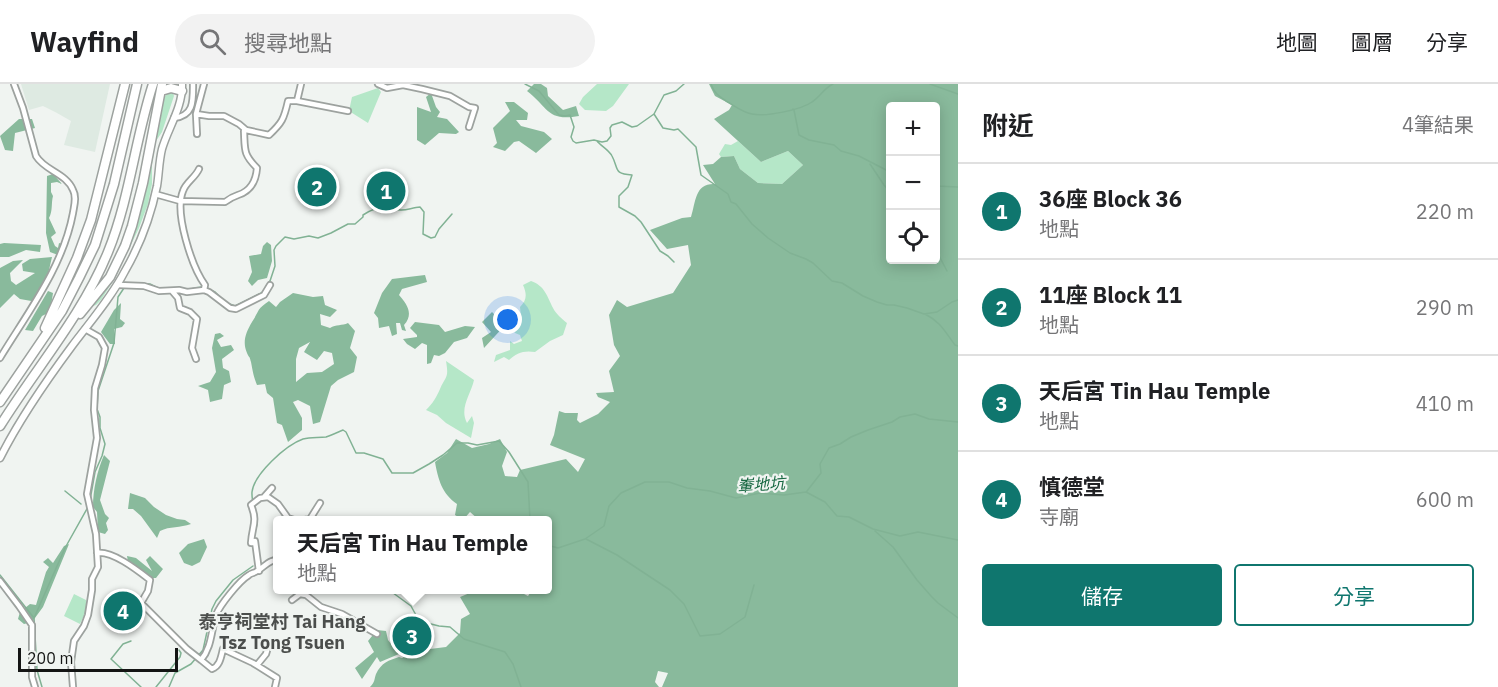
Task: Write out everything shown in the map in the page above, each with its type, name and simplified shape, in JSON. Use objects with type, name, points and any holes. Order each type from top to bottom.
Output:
[{"type":"highway","points":[[37,347],[77,258],[91,220],[125,84]]},
{"type":"highway","points":[[0,402],[65,305],[95,245],[109,204],[137,84]]},
{"type":"highway","points":[[65,333],[96,278],[108,251],[128,189],[153,84]]},
{"type":"highway","points":[[0,426],[65,333],[106,282],[125,246],[132,226],[143,183],[161,88],[182,86]]},
{"type":"main road","points":[[0,458],[38,394],[85,329],[124,285],[155,194],[160,156],[182,86]]},
{"type":"street","points":[[0,358],[56,266],[75,205],[75,194],[71,185],[40,162],[36,156],[14,84]]},
{"type":"street","points":[[174,117],[185,115],[189,111],[193,84]]},
{"type":"street","points":[[197,134],[196,114],[204,84]]},
{"type":"street","points":[[297,101],[301,84]]},
{"type":"street","points":[[378,84],[387,88],[403,86],[450,96],[475,108],[469,127]]},
{"type":"street","points":[[422,89],[429,84]]},
{"type":"street","points":[[196,114],[224,116],[246,130],[269,135],[285,116],[288,101],[348,111]]},
{"type":"street","points":[[155,194],[180,201],[225,202],[231,197],[247,192],[256,178],[257,168],[246,154],[244,131],[246,130]]},
{"type":"street","points":[[199,169],[197,175],[185,186],[180,201],[184,236],[204,288],[230,308],[236,309],[264,295],[270,285]]},
{"type":"street","points":[[124,285],[144,286],[159,291],[187,292],[204,288]]},
{"type":"street","points":[[172,291],[178,298],[180,308],[190,312],[197,319],[192,348],[196,359]]},
{"type":"street","points":[[73,687],[71,662],[74,641],[88,615],[92,579],[98,567],[96,534],[87,494],[97,438],[94,410],[95,388],[105,348],[99,337],[85,329]]},
{"type":"street","points":[[255,543],[251,543],[256,520],[253,504],[272,488]]},
{"type":"street","points":[[264,497],[278,504],[287,516]]},
{"type":"street","points":[[312,516],[320,503]]},
{"type":"street","points":[[255,531],[260,571]]},
{"type":"street","points":[[97,553],[107,554],[122,561],[150,580],[148,591],[141,603],[187,649],[212,669],[218,665],[223,649],[257,665],[277,678],[275,687]]},
{"type":"street","points":[[200,659],[207,653],[219,609],[248,575],[260,571],[273,560]]},
{"type":"street","points":[[0,581],[32,625],[32,677],[35,687]]},
{"type":"street","points":[[292,600],[300,594]]},
{"type":"street","points":[[309,594],[321,607],[342,614],[376,634]]},
{"type":"street","points":[[257,665],[266,654],[268,644]]},
{"type":"shaded area","points":[[21,84],[110,84],[95,152],[64,145],[71,121],[43,106],[29,110]]},
{"type":"green space","points":[[534,84],[541,84],[547,88],[548,96],[563,110],[576,106],[579,116],[560,117],[549,112],[527,91]]},
{"type":"green space","points":[[597,84],[629,84],[613,106],[606,111],[585,110],[579,104]]},
{"type":"green space","points":[[709,84],[958,84],[958,687],[662,687],[668,673],[658,671],[655,682],[659,687],[370,687],[378,670],[386,662],[402,658],[414,651],[446,647],[460,633],[461,619],[470,614],[460,597],[467,594],[524,594],[528,596],[529,594],[552,594],[552,516],[474,516],[470,512],[466,516],[457,516],[457,504],[442,486],[435,462],[447,453],[456,439],[472,448],[500,439],[507,452],[502,466],[505,476],[517,477],[520,470],[566,459],[578,472],[585,459],[550,445],[559,411],[578,413],[577,420],[580,423],[598,414],[610,402],[598,397],[596,393],[614,392],[609,371],[620,356],[614,345],[609,315],[617,300],[627,307],[673,293],[691,265],[688,245],[667,249],[650,230],[691,217],[697,194],[704,186],[715,184],[703,165],[713,164],[721,157],[734,156],[740,169],[758,183],[782,184],[803,165],[788,151],[761,162],[714,119],[729,110],[732,105],[715,96]]},
{"type":"green space","points":[[378,88],[381,92],[368,123],[349,111],[352,97]]},
{"type":"green space","points":[[170,92],[174,96],[162,132],[156,141],[148,204],[115,278],[101,300],[90,307],[128,244],[164,97]]},
{"type":"green space","points":[[431,93],[440,112],[437,117],[447,119],[459,132],[456,134],[439,133],[425,145],[417,140],[417,107],[431,112],[426,97]]},
{"type":"green space","points":[[505,102],[514,102],[528,113],[527,120],[516,120],[521,126],[544,132],[552,139],[536,153],[519,141],[514,142],[505,151],[493,147],[497,143],[493,128],[510,111]]},
{"type":"green space","points":[[19,119],[32,119],[35,128],[15,133],[13,151],[5,150],[0,136]]},
{"type":"green space","points":[[738,141],[761,162],[788,151],[803,165],[782,184],[758,183],[740,169],[734,156],[721,157],[719,154],[725,144],[731,145]]},
{"type":"green space","points":[[53,174],[62,184],[51,183],[53,196],[49,218],[56,233],[51,237],[55,246],[58,248],[59,243],[62,244],[58,255],[50,252],[46,233],[47,176]]},
{"type":"green space","points":[[267,242],[271,245],[272,261],[267,278],[258,280],[252,286],[248,281],[252,272],[249,256],[261,254]]},
{"type":"green space","points":[[0,244],[41,245],[40,252],[26,250],[9,257],[0,257]]},
{"type":"green space","points":[[52,257],[37,302],[20,299],[14,294],[0,308],[0,268],[13,261],[23,260],[10,273],[11,281],[16,285],[35,273],[23,271],[22,264],[30,259]]},
{"type":"green space","points":[[425,275],[427,282],[402,289],[399,295],[405,302],[409,313],[404,325],[406,331],[402,330],[400,323],[396,323],[397,334],[392,336],[389,326],[379,328],[378,318],[374,313],[382,293],[392,279]]},
{"type":"green space","points":[[531,281],[543,289],[553,308],[567,323],[563,335],[535,352],[524,352],[509,360],[504,357],[494,362],[496,355],[510,350],[510,341],[514,344],[522,341],[520,335],[515,333],[511,326],[521,317],[520,307],[526,297],[523,285]]},
{"type":"green space","points":[[48,291],[53,293],[50,312],[42,316],[33,331],[25,330]]},
{"type":"green space","points":[[293,293],[313,297],[323,296],[325,305],[337,310],[330,317],[320,314],[321,325],[330,328],[348,323],[355,331],[350,348],[357,357],[354,372],[331,386],[320,422],[313,424],[310,406],[298,400],[293,402],[302,418],[302,430],[288,442],[282,425],[277,423],[273,398],[267,393],[265,384],[257,385],[245,345],[245,337],[260,308],[269,301],[276,307]],"holes":[[[310,342],[304,352],[317,360],[324,351],[332,353],[334,364],[322,372],[307,373],[296,382],[296,359],[299,348]]]},
{"type":"green space","points":[[121,303],[120,319],[125,323],[122,327],[114,329],[115,344],[110,344],[101,332]]},
{"type":"green space","points":[[507,311],[518,311],[484,348],[482,338],[491,332],[482,322],[492,312],[499,319]]},
{"type":"green space","points":[[415,322],[439,325],[445,332],[465,326],[475,327],[467,338],[454,342],[445,353],[439,356],[434,355],[431,363],[427,364],[427,345],[422,343],[415,349],[403,339],[417,337],[410,328]]},
{"type":"green space","points":[[220,333],[224,336],[217,340],[221,347],[231,345],[234,350],[222,359],[223,368],[229,371],[231,382],[224,385],[222,399],[210,402],[208,390],[198,386],[210,382],[216,372],[212,348],[215,334]]},
{"type":"green space","points":[[446,361],[474,380],[464,412],[467,423],[472,416],[474,423],[471,438],[426,410],[436,398],[446,377]]},
{"type":"green space","points":[[104,455],[110,461],[100,500],[109,518],[106,523],[108,530],[105,534],[98,532],[97,512],[93,507],[96,481]]},
{"type":"green space","points":[[130,493],[145,498],[166,515],[191,524],[164,529],[160,531],[157,538],[141,516],[133,509],[128,509]]},
{"type":"green space","points":[[204,539],[207,547],[200,562],[192,566],[184,563],[179,553],[188,544]]},
{"type":"green space","points":[[69,544],[43,607],[32,622],[24,624],[18,619],[20,612],[30,604],[36,605],[49,567],[43,562],[48,558],[53,563],[64,546]]},
{"type":"green space","points":[[127,556],[136,558],[152,571],[146,560],[150,556],[163,569],[156,578],[151,578],[128,562]]},
{"type":"green space","points":[[74,594],[86,600],[87,609],[80,624],[64,616]]},
{"type":"green space","points":[[377,630],[386,631],[388,640],[399,654],[380,662],[377,657],[362,679],[355,668],[374,652],[368,641]]},
{"type":"waterway","points":[[525,84],[539,91],[559,115],[570,115],[574,127],[571,137],[576,143],[594,140],[607,141],[611,136],[612,125],[622,122],[632,127],[637,126],[654,114],[664,95],[676,91],[684,84]]},
{"type":"waterway","points":[[711,84],[715,92],[726,101],[745,112],[758,115],[800,108],[815,100],[833,84]]},
{"type":"waterway","points":[[930,84],[958,94]]},
{"type":"waterway","points":[[793,109],[799,135],[809,140],[834,145],[841,151],[859,156],[886,170]]},
{"type":"waterway","points":[[654,114],[663,128],[678,129],[696,147],[701,175],[728,194],[731,202],[736,204],[752,224],[790,253],[813,263],[832,281],[842,283],[877,302],[924,314],[937,312],[958,300]]},
{"type":"waterway","points":[[597,141],[611,154],[619,172],[632,175],[628,187],[619,196],[619,207],[635,216],[660,251],[674,262]]},
{"type":"waterway","points":[[870,164],[886,187]]},
{"type":"waterway","points":[[940,186],[958,187]]},
{"type":"waterway","points":[[227,303],[235,306],[263,292],[275,266],[274,250],[285,237],[318,238],[348,224],[355,224],[363,215],[380,207],[392,207],[399,210],[420,207],[424,212],[423,234],[431,238],[435,237],[452,214]]},
{"type":"waterway","points":[[940,258],[947,271]]},
{"type":"waterway","points":[[127,284],[178,288]]},
{"type":"waterway","points":[[185,290],[201,287]]},
{"type":"waterway","points":[[90,500],[95,472],[105,444],[97,409],[98,391],[114,343],[118,297],[124,288]]},
{"type":"waterway","points":[[206,288],[215,292],[224,301]]},
{"type":"waterway","points":[[925,314],[939,324],[958,346]]},
{"type":"waterway","points":[[807,491],[821,473],[820,464],[829,448],[851,437],[900,417],[915,414],[929,419],[958,422]]},
{"type":"waterway","name":"輋地坑","points":[[256,529],[257,518],[252,492],[258,477],[265,469],[296,442],[306,438],[326,437],[343,430],[356,453],[383,459],[392,473],[413,473],[443,455],[457,443],[477,445],[499,441],[509,452],[528,482],[530,516]]},
{"type":"waterway","name":"輋地坑","points":[[552,546],[558,548],[585,539],[604,526],[609,506],[621,493],[645,482],[669,482],[736,498],[760,493],[784,495],[806,492],[825,502],[837,516],[849,517],[873,529],[900,536],[918,532],[958,540]]},
{"type":"waterway","points":[[65,491],[81,504]]},
{"type":"waterway","points":[[34,618],[65,548],[88,507]]},
{"type":"waterway","points":[[875,531],[893,547],[931,596]]},
{"type":"waterway","points":[[586,539],[617,555],[670,590],[684,604],[700,636],[720,634],[745,617],[754,585]]},
{"type":"waterway","points":[[169,687],[175,673],[191,664],[203,650],[212,609],[216,601],[233,580],[253,566]]},
{"type":"waterway","points":[[0,575],[34,618],[37,670],[42,687]]},
{"type":"waterway","points":[[394,594],[411,606],[417,617],[427,623],[450,627],[464,639],[505,652],[513,664],[521,687]]},
{"type":"waterway","points":[[931,596],[958,618]]},
{"type":"waterway","points":[[131,641],[123,644],[111,659],[141,687]]},
{"type":"waterway","points":[[156,687],[180,657],[179,650]]},
{"type":"place","name":"11座 Block 11","points":[[317,187]]},
{"type":"place","name":"36座 Block 36","points":[[386,191]]},
{"type":"place","name":"慎德堂","points":[[123,611]]},
{"type":"place","name":"天后宮 Tin Hau Temple","points":[[412,636]]},
{"type":"district","name":"泰亨祠堂村 Tai Hang Tsz Tong Tsuen","points":[[282,632]]}]
